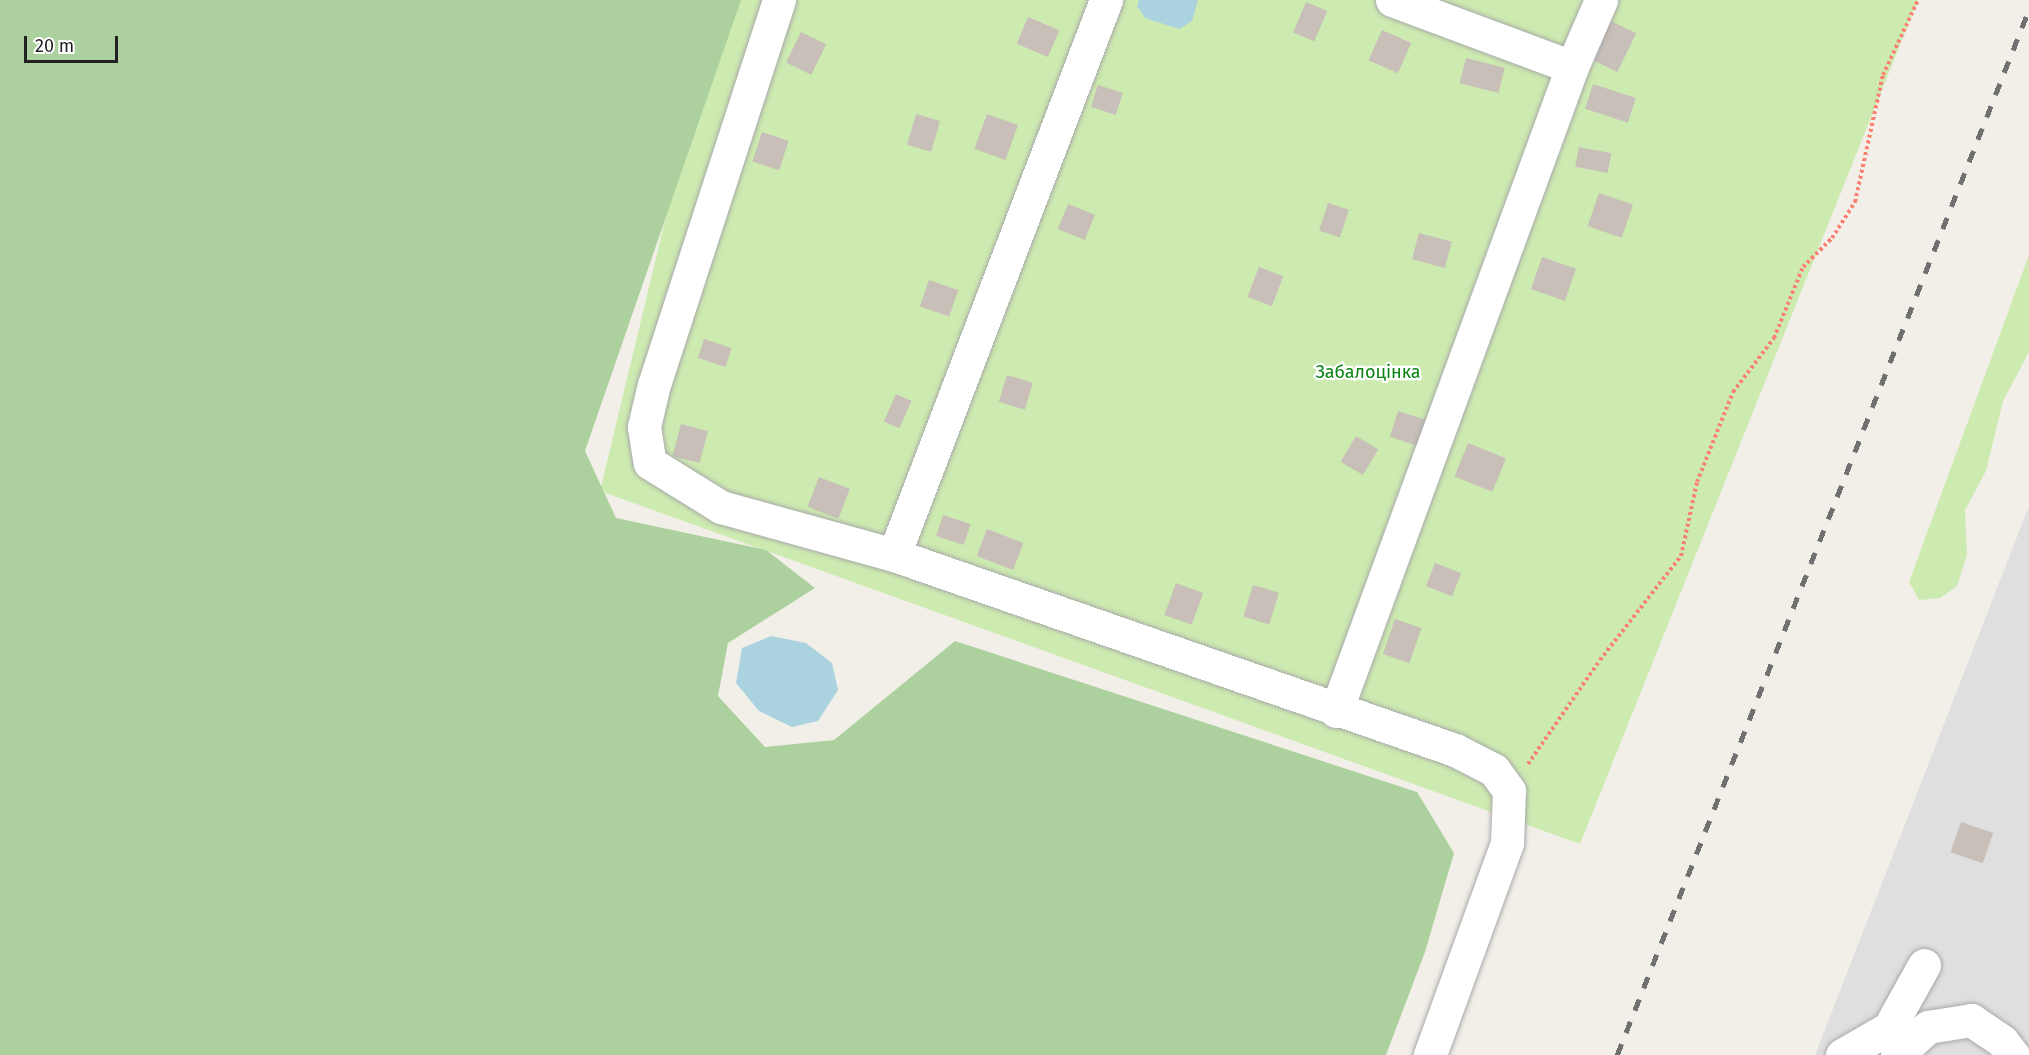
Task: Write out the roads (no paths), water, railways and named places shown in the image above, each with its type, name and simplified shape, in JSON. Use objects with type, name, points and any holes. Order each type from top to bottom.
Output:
[{"type":"street","points":[[779,0],[654,384],[644,427],[650,463],[721,507],[894,555],[1336,711],[1455,750],[1494,770],[1509,791],[1507,843],[1430,1055]]},
{"type":"street","points":[[894,555],[1106,0]]},
{"type":"street","points":[[1392,0],[1572,67]]},
{"type":"street","points":[[1336,711],[1572,67],[1601,0]]},
{"type":"street","points":[[1842,1055],[1889,1028],[1924,964]]},
{"type":"street","points":[[1898,1055],[1928,1028],[1971,1020],[2002,1041],[2013,1055]]},
{"type":"water","points":[[1139,0],[1198,0],[1192,21],[1179,29],[1145,18],[1137,6]]},
{"type":"water","points":[[771,636],[806,643],[832,663],[838,690],[818,721],[792,727],[759,711],[736,683],[742,648]]},
{"type":"railway","points":[[1617,1055],[2029,9]]},
{"type":"park label","name":"Забалоцінка","points":[[1368,372]]}]
